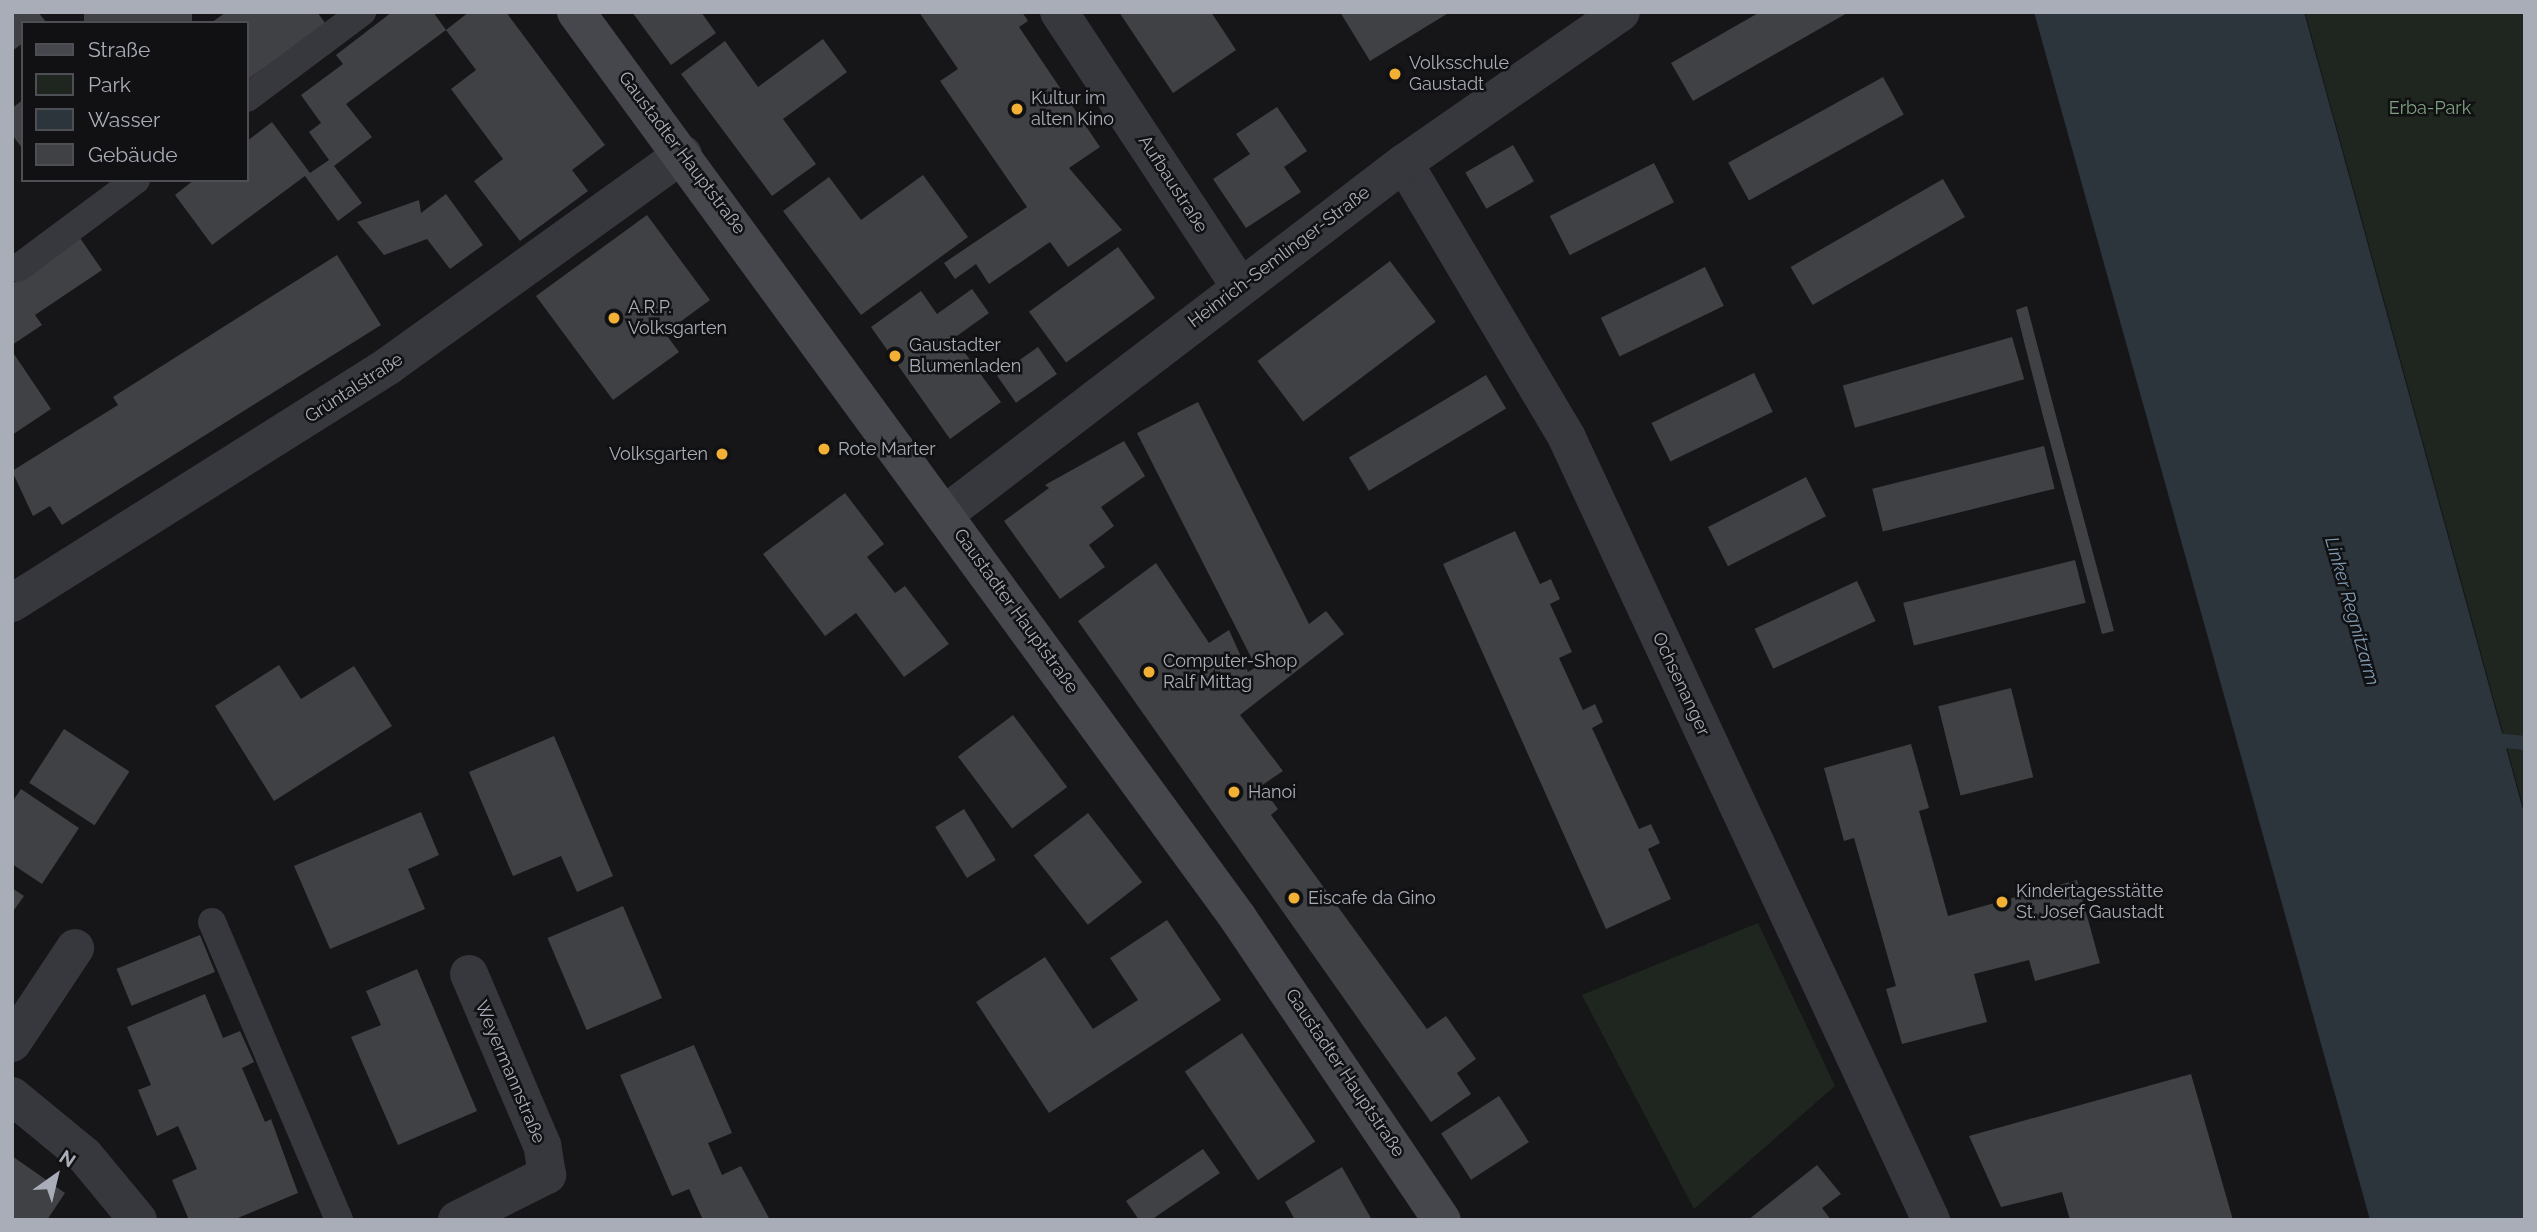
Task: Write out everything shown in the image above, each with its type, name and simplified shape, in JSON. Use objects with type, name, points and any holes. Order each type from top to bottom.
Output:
[{"type":"street","name":"Gaustadter Hauptstraße","points":[[576,12],[946,514],[1324,1039],[1442,1220]]},
{"type":"street","name":"Aufbaustraße","points":[[1059,12],[1240,286]]},
{"type":"street","name":"Heinrich-Semlinger-Straße","points":[[946,514],[1240,286],[1404,163],[1621,12]]},
{"type":"street","name":"Grüntalstraße","points":[[12,603],[388,366],[683,154]]},
{"type":"street","name":"Ochsenanger","points":[[1404,163],[1567,438],[1931,1220]]},
{"type":"street","points":[[12,1042],[75,948]]},
{"type":"street","name":"Weyermannstraße","points":[[469,974],[542,1145],[547,1175],[471,1217]]},
{"type":"street","points":[[12,1096],[85,1156],[138,1220]]},
{"type":"lane","points":[[248,97],[362,12]]},
{"type":"lane","points":[[18,268],[133,182]]},
{"type":"lane","points":[[212,922],[339,1220]]},
{"type":"green space","name":"Erba-Park","points":[[2305,12],[2525,12],[2525,813]]},
{"type":"green space","points":[[1758,923],[1835,1086],[1694,1209],[1582,995]]},
{"type":"water","name":"Linker Regnitzarm","points":[[2034,12],[2304,12],[2525,817],[2525,1220],[2370,1220]]},
{"type":"building","points":[[12,12],[38,12],[45,21],[21,21],[21,44],[12,51]]},
{"type":"building","points":[[84,12],[192,12],[192,21],[84,21]]},
{"type":"building","points":[[226,12],[317,12],[326,24],[248,79],[248,21],[214,21]]},
{"type":"building","points":[[392,12],[433,12],[446,30],[346,104],[372,137],[334,166],[362,203],[338,221],[305,176],[212,245],[175,195],[191,182],[248,182],[248,140],[272,122],[310,173],[329,160],[309,132],[321,123],[301,95],[343,64],[336,55]]},
{"type":"building","points":[[469,12],[506,12],[605,145],[572,170],[588,191],[520,241],[474,181],[503,159],[451,89],[476,70],[446,30]]},
{"type":"building","points":[[632,12],[701,12],[716,33],[671,65]]},
{"type":"building","points":[[919,12],[1022,12],[1028,21],[1019,27],[1100,147],[1069,168],[1122,230],[1068,267],[1050,242],[989,284],[976,264],[955,279],[944,263],[1027,207],[940,81],[958,69]]},
{"type":"building","points":[[1119,12],[1211,12],[1236,50],[1173,93]]},
{"type":"building","points":[[1340,12],[1450,12],[1370,61]]},
{"type":"building","points":[[1760,12],[1849,12],[1693,101],[1671,63]]},
{"type":"building","points":[[823,39],[847,72],[783,119],[816,164],[772,196],[681,74],[725,41],[758,87]]},
{"type":"building","points":[[1883,77],[1904,115],[1749,200],[1728,163]]},
{"type":"building","points":[[21,101],[21,146],[12,135],[12,108]]},
{"type":"building","points":[[1277,107],[1307,151],[1284,167],[1301,192],[1246,228],[1213,179],[1250,154],[1236,134]]},
{"type":"building","points":[[1513,145],[1534,181],[1486,209],[1465,172]]},
{"type":"building","points":[[1654,163],[1674,202],[1570,255],[1550,216]]},
{"type":"building","points":[[923,175],[968,237],[861,315],[783,211],[829,177],[861,220]]},
{"type":"building","points":[[1943,179],[1965,217],[1813,305],[1791,267]]},
{"type":"building","points":[[446,194],[483,245],[450,269],[427,239],[384,255],[357,222],[419,200],[421,213]]},
{"type":"building","points":[[647,215],[710,300],[665,333],[679,352],[613,400],[536,296]]},
{"type":"building","points":[[80,238],[102,270],[35,315],[42,325],[12,345],[12,284]]},
{"type":"building","points":[[1118,247],[1155,298],[1066,363],[1029,312]]},
{"type":"building","points":[[337,255],[381,325],[62,525],[50,506],[33,516],[12,471],[118,405],[113,397]]},
{"type":"building","points":[[1390,261],[1436,322],[1303,422],[1257,361]]},
{"type":"building","points":[[1705,267],[1724,306],[1620,356],[1601,318]]},
{"type":"building","points":[[972,289],[989,313],[954,338],[1001,402],[950,439],[871,327],[921,291],[937,314]]},
{"type":"building","points":[[2027,306],[2114,631],[2102,634],[2016,310]]},
{"type":"building","points":[[2012,337],[2024,379],[1855,428],[1843,386]]},
{"type":"building","points":[[1038,347],[1057,374],[1016,403],[997,376]]},
{"type":"building","points":[[12,351],[51,409],[12,435]]},
{"type":"building","points":[[1754,373],[1773,412],[1670,462],[1652,423]]},
{"type":"building","points":[[1486,375],[1506,408],[1369,491],[1349,457]]},
{"type":"building","points":[[1198,402],[1309,624],[1326,611],[1344,634],[1240,715],[1283,771],[1261,786],[1278,809],[1271,815],[1427,1029],[1446,1016],[1476,1059],[1457,1073],[1471,1094],[1431,1122],[1078,621],[1156,563],[1209,643],[1229,630],[1248,672],[1256,667],[1137,433]]},
{"type":"building","points":[[1124,441],[1145,476],[1101,507],[1114,526],[1089,545],[1105,567],[1060,599],[1004,521],[1049,488],[1045,485]]},
{"type":"building","points":[[2044,446],[2055,489],[1883,532],[1872,489]]},
{"type":"building","points":[[1806,477],[1826,516],[1728,566],[1708,527]]},
{"type":"building","points":[[845,493],[884,544],[867,557],[895,593],[905,586],[949,644],[904,677],[856,613],[825,636],[763,554]]},
{"type":"building","points":[[1515,531],[1540,584],[1551,579],[1560,599],[1550,604],[1572,652],[1559,658],[1583,710],[1595,704],[1603,722],[1592,728],[1615,778],[1639,829],[1651,824],[1660,843],[1648,849],[1671,899],[1606,929],[1443,564]]},
{"type":"building","points":[[2075,560],[2086,603],[1914,646],[1903,603]]},
{"type":"building","points":[[1857,581],[1876,621],[1773,669],[1755,629]]},
{"type":"building","points":[[279,665],[301,699],[354,666],[392,726],[274,801],[215,706]]},
{"type":"building","points":[[2011,688],[2033,777],[1960,795],[1938,706]]},
{"type":"building","points":[[1013,715],[1067,787],[1012,828],[958,757]]},
{"type":"building","points":[[64,729],[129,771],[95,825],[29,783]]},
{"type":"building","points":[[554,736],[613,876],[577,892],[561,856],[513,876],[469,772]]},
{"type":"building","name":"Kindertagesstätte St. Josef Gaustadt","points":[[1911,744],[1929,808],[1919,811],[1948,916],[2077,880],[2100,963],[2035,981],[2029,960],[1974,974],[1987,1022],[1902,1044],[1886,989],[1896,986],[1854,838],[1844,841],[1824,768]]},
{"type":"building","points":[[21,789],[79,828],[42,884],[12,864],[12,802]]},
{"type":"building","points":[[964,809],[996,860],[967,878],[935,827]]},
{"type":"building","points":[[421,812],[439,855],[408,869],[425,909],[330,949],[294,866]]},
{"type":"building","points":[[1088,813],[1142,882],[1088,925],[1034,855]]},
{"type":"building","points":[[12,888],[24,896],[12,913]]},
{"type":"building","points":[[623,906],[662,998],[587,1030],[548,938]]},
{"type":"building","points":[[1167,920],[1221,1000],[1049,1113],[976,1002],[1045,957],[1093,1029],[1138,1000],[1110,958]]},
{"type":"building","points":[[200,935],[215,972],[132,1006],[117,969]]},
{"type":"building","points":[[417,969],[477,1111],[398,1145],[351,1037],[381,1025],[366,991]]},
{"type":"building","points":[[205,994],[223,1038],[240,1031],[254,1062],[242,1068],[265,1122],[271,1119],[298,1193],[233,1220],[189,1220],[172,1180],[197,1169],[178,1126],[157,1136],[138,1090],[151,1085],[127,1027]]},
{"type":"building","points":[[1242,1033],[1315,1142],[1258,1180],[1185,1072]]},
{"type":"building","points":[[694,1045],[732,1133],[708,1143],[722,1175],[741,1166],[770,1220],[703,1220],[689,1189],[672,1196],[620,1075]]},
{"type":"building","points":[[2191,1074],[2233,1220],[2070,1220],[2062,1192],[2001,1207],[1969,1136]]},
{"type":"building","points":[[1499,1096],[1529,1142],[1471,1180],[1441,1134]]},
{"type":"building","points":[[1203,1149],[1220,1173],[1151,1220],[1139,1220],[1126,1201]]},
{"type":"building","points":[[12,1156],[65,1193],[47,1220],[12,1220]]},
{"type":"building","points":[[1817,1165],[1841,1194],[1822,1208],[1831,1220],[1748,1220]]},
{"type":"building","points":[[1342,1167],[1372,1220],[1295,1220],[1285,1202]]},
{"type":"waterway","points":[[2485,739],[2525,743]]},
{"type":"place","name":"Volksschule Gaustadt","points":[[1395,74]]},
{"type":"place","name":"Kultur im alten Kino","points":[[1017,109]]},
{"type":"place","name":"A.R.P. Volksgarten","points":[[614,318]]},
{"type":"place","name":"Gaustadter Blumenladen","points":[[895,356]]},
{"type":"place","name":"Rote Marter","points":[[824,449]]},
{"type":"place","name":"Volksgarten","points":[[722,454]]},
{"type":"place","name":"Computer-Shop Ralf Mittag","points":[[1149,672]]},
{"type":"place","name":"Hanoi","points":[[1234,792]]},
{"type":"place","name":"Eiscafe da Gino","points":[[1294,898]]},
{"type":"place","name":"Kindertagesstätte St. Josef Gaustadt","points":[[2002,902]]}]
